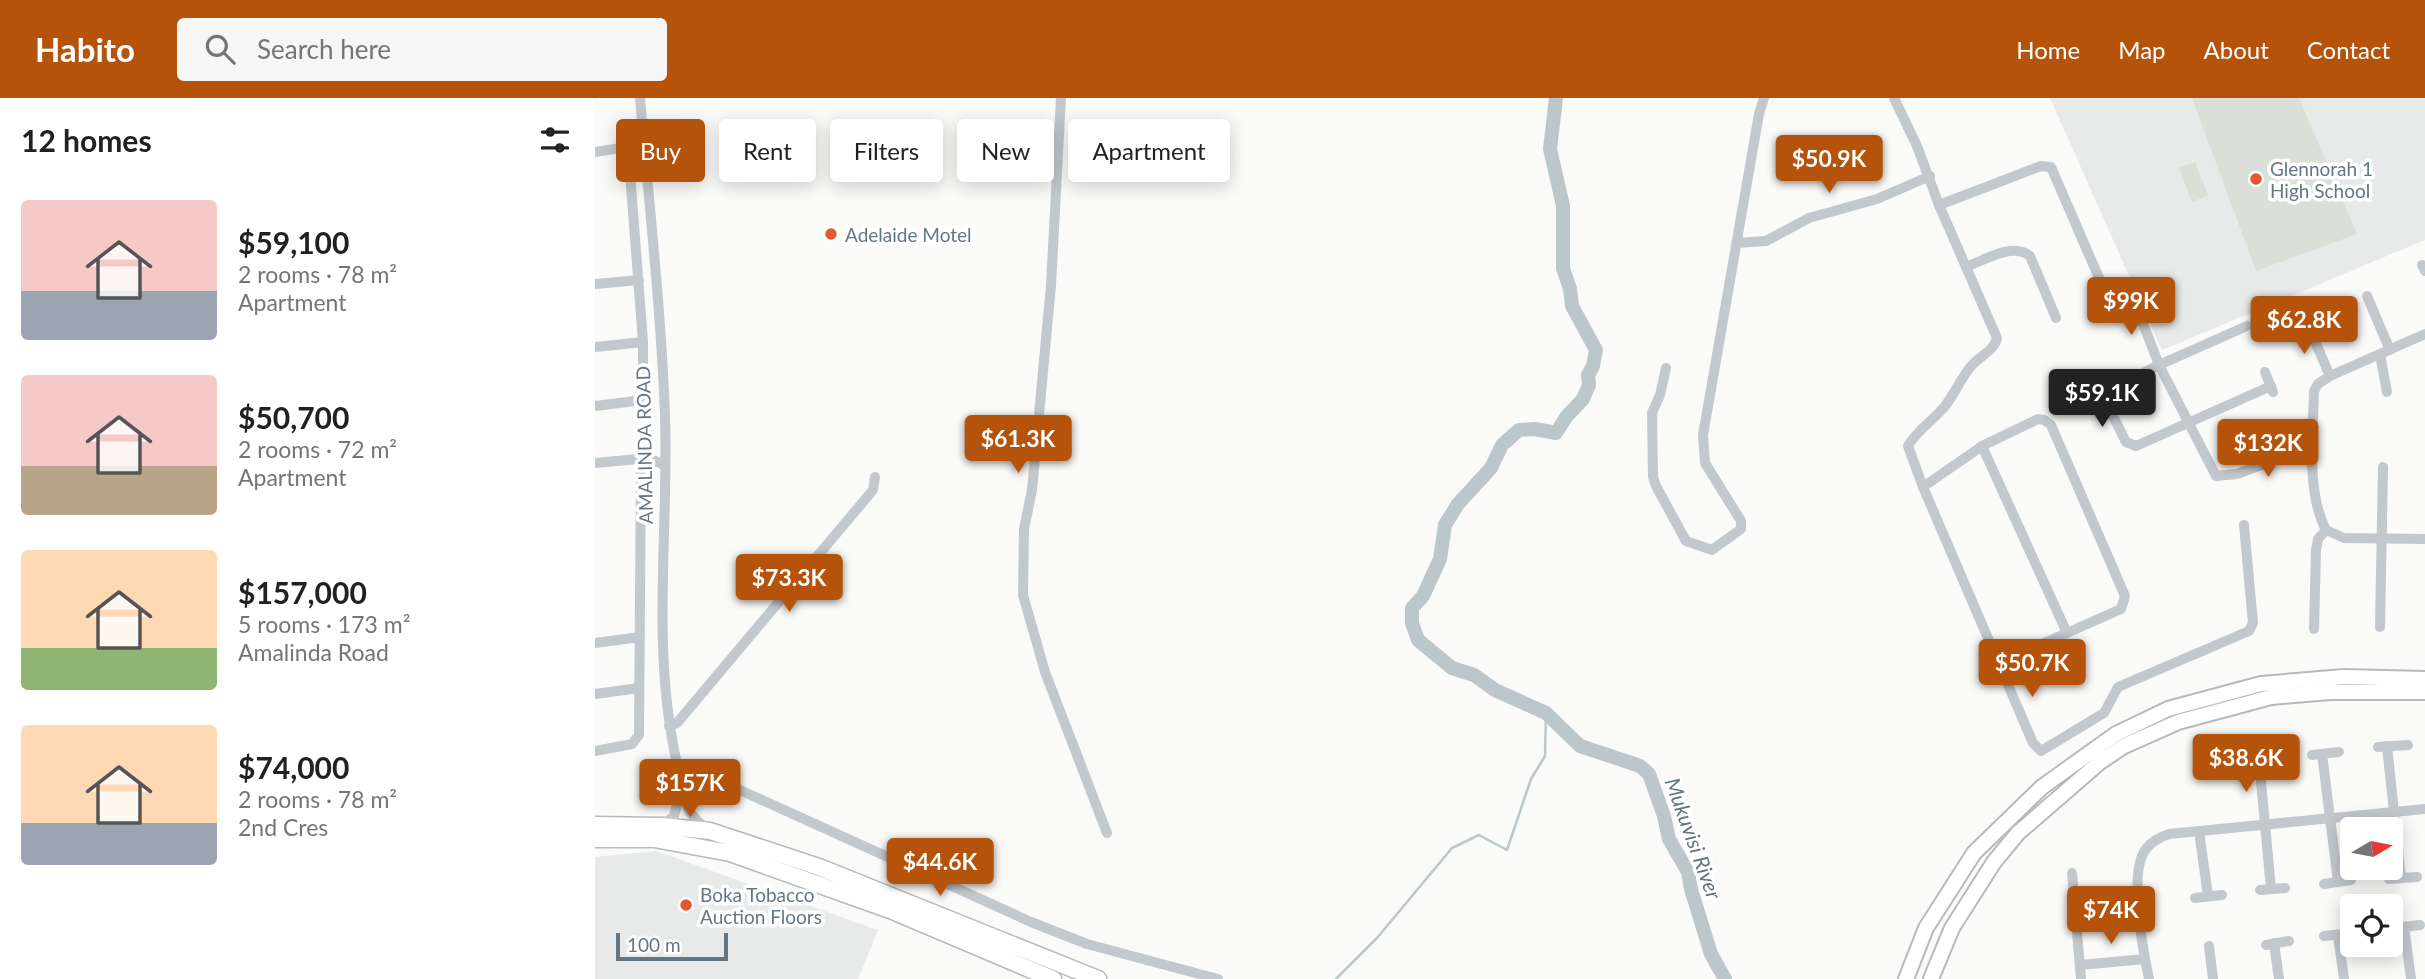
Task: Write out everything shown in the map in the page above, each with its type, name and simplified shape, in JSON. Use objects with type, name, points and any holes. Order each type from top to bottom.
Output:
[{"type":"highway","points":[[595,825],[711,831],[819,867],[1098,979]]},
{"type":"highway","points":[[595,839],[654,839],[730,853],[890,910],[1053,979]]},
{"type":"main road","points":[[1906,979],[1926,928],[1974,853],[2042,787],[2116,734],[2168,709],[2262,684],[2344,677],[2425,679]]},
{"type":"main road","points":[[1931,979],[1952,928],[1994,862],[2018,833],[2101,761],[2124,746],[2178,722],[2271,697],[2330,692],[2425,692]]},
{"type":"street","name":"AMALINDA ROAD","points":[[640,98],[642,119]]},
{"type":"street","points":[[1061,98],[1049,310],[1032,491],[1024,529],[1023,595],[1045,672],[1107,833]]},
{"type":"street","points":[[1666,368],[1660,395],[1652,413],[1653,477],[1686,541],[1711,550],[1741,529],[1741,521],[1705,463],[1703,435],[1763,98]]},
{"type":"street","points":[[1894,98],[1996,333],[1996,343],[1963,376],[1946,405],[1908,446],[2033,743],[2041,751],[2104,713],[2117,687],[2249,631],[2253,623],[2244,526]]},
{"type":"street","points":[[595,152],[616,149]]},
{"type":"street","points":[[1939,205],[2041,166],[2051,167],[2112,308]]},
{"type":"street","points":[[1737,243],[1766,241],[1809,218],[1877,199],[1930,177]]},
{"type":"street","points":[[595,405],[625,404],[640,398],[643,391],[643,342],[631,182]]},
{"type":"street","name":"AMALINDA ROAD","points":[[648,182],[663,380],[662,661],[669,726],[681,790],[688,809],[696,820],[711,831]]},
{"type":"street","points":[[1966,267],[2014,249],[2024,251],[2030,256],[2056,318]]},
{"type":"street","points":[[595,284],[639,280]]},
{"type":"street","points":[[2367,296],[2385,353],[2387,392]]},
{"type":"street","points":[[2100,313],[2112,308],[2133,307],[2139,313],[2159,365],[2216,476],[2237,474],[2313,446]]},
{"type":"street","points":[[2307,323],[2330,376]]},
{"type":"street","points":[[2247,326],[2159,365],[2107,393],[2105,400],[2126,442],[2136,446],[2272,389],[2265,372]]},
{"type":"street","points":[[2425,334],[2330,376],[2318,384],[2314,391],[2313,446],[2316,506],[2326,530],[2344,538],[2425,539]]},
{"type":"street","points":[[595,347],[643,342]]},
{"type":"street","points":[[1923,487],[1982,446],[2038,419],[2044,420],[2051,425],[2125,596],[2121,608],[1999,663]]},
{"type":"street","points":[[1982,446],[2067,633]]},
{"type":"street","points":[[595,751],[625,747],[637,740],[640,727],[641,458]]},
{"type":"street","points":[[595,463],[649,458],[664,464]]},
{"type":"street","points":[[2380,627],[2383,467]]},
{"type":"street","points":[[669,726],[677,723],[873,490],[876,477]]},
{"type":"street","points":[[2314,629],[2316,550],[2318,539],[2326,530]]},
{"type":"street","points":[[595,643],[640,637]]},
{"type":"street","points":[[595,694],[639,688]]},
{"type":"street","points":[[2395,817],[2383,747],[2408,745]]},
{"type":"street","points":[[2337,882],[2330,819],[2317,755],[2339,752]]},
{"type":"street","points":[[2272,759],[2254,760],[2264,826],[2266,890],[2285,888]]},
{"type":"street","points":[[677,766],[720,781],[1031,922],[1087,944],[1219,979]]},
{"type":"street","points":[[662,827],[674,816],[681,790]]},
{"type":"street","points":[[2148,979],[2137,894],[2144,850],[2157,838],[2169,834],[2425,809]]},
{"type":"street","points":[[2199,831],[2208,897]]},
{"type":"street","points":[[2071,873],[2081,979]]},
{"type":"street","points":[[2403,878],[2417,877]]},
{"type":"street","points":[[2324,884],[2351,880]]},
{"type":"street","points":[[2073,901],[2137,894]]},
{"type":"street","points":[[2195,898],[2222,895]]},
{"type":"street","points":[[2411,979],[2399,927],[2420,925]]},
{"type":"street","points":[[2324,936],[2338,935],[2344,979]]},
{"type":"street","points":[[2279,979],[2270,944],[2289,941]]},
{"type":"street","points":[[2208,946],[2213,979]]},
{"type":"street","points":[[2080,965],[2145,959]]},
{"type":"shaded area","name":"Glennorah 1 High School","points":[[2050,98],[2425,98],[2425,240],[2162,350]]},
{"type":"shaded area","points":[[2192,98],[2299,98],[2357,234],[2256,271]]},
{"type":"shaded area","points":[[2195,162],[2208,195],[2192,202],[2179,168]]},
{"type":"shaded area","points":[[656,851],[878,930],[858,979],[595,979],[595,857]]},
{"type":"waterway","name":"Mukuvisi River","points":[[1556,98],[1550,149],[1563,206],[1563,268],[1572,306],[1596,350],[1588,375],[1589,385],[1583,399],[1556,433],[1535,429],[1519,430],[1502,445],[1491,468],[1458,504],[1445,525],[1440,559],[1423,596],[1412,608],[1412,623],[1418,640],[1452,668],[1474,675],[1495,690],[1546,713],[1580,746],[1640,766],[1649,774],[1669,839],[1688,872],[1711,954],[1725,979]]},
{"type":"waterway","points":[[1336,979],[1377,938],[1452,848],[1479,835],[1507,850],[1531,779],[1545,756],[1546,713]]},
{"type":"place","name":"Glennorah 1 High School","points":[[2256,179]]},
{"type":"place","name":"Adelaide Motel","points":[[831,234]]},
{"type":"place","name":"Boka Tobacco Auction Floors","points":[[686,905]]}]
